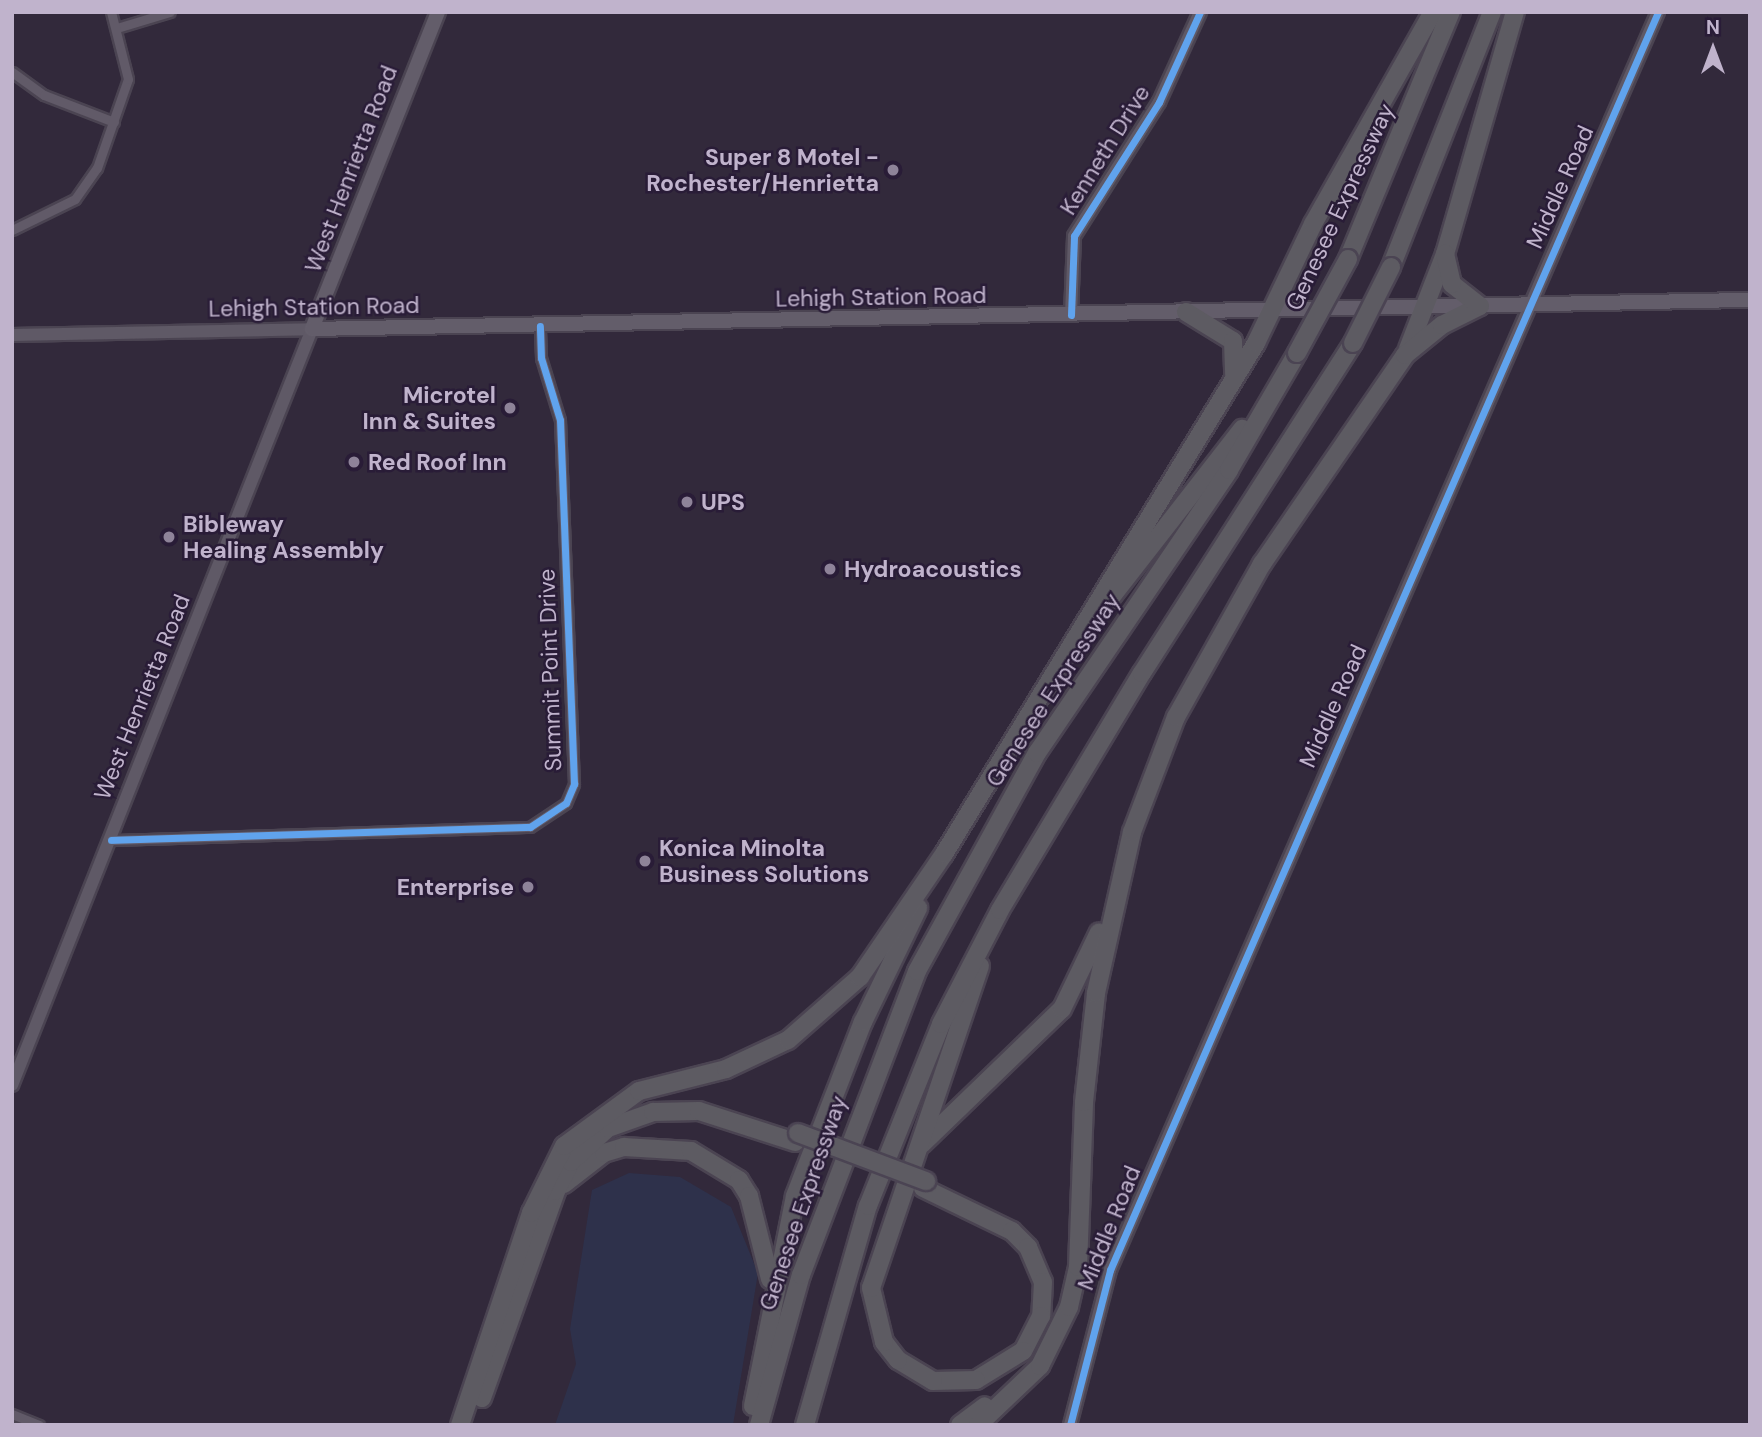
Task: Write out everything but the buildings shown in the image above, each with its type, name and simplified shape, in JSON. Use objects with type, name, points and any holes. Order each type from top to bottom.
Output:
[{"type":"highway","points":[[460,1425],[538,1195],[564,1146],[612,1106],[639,1091],[726,1069],[815,1021],[860,977],[944,854],[1234,380],[1272,310],[1313,224],[1433,12]]},
{"type":"highway","name":"Genesee Expressway","points":[[758,1425],[805,1264],[917,971],[1037,753],[1229,471],[1297,352],[1348,259],[1451,12]]},
{"type":"highway","points":[[805,1425],[868,1206],[941,1024],[1000,910],[1353,343],[1391,267],[1492,12]]},
{"type":"highway","points":[[917,1149],[1062,1009],[1083,975],[1176,716],[1224,624],[1405,355],[1445,254],[1515,12]]},
{"type":"highway","points":[[1405,355],[1443,325],[1480,306],[1452,284],[1445,254]]},
{"type":"highway","points":[[1186,312],[1233,341],[1234,380]]},
{"type":"highway","points":[[1059,664],[1279,382]]},
{"type":"highway","points":[[750,1425],[772,1294],[795,1196],[863,1023],[944,854]]},
{"type":"highway","points":[[978,1425],[1040,1366],[1069,1307],[1078,1267],[1093,1016],[1120,877]]},
{"type":"highway","points":[[924,1185],[1012,1231],[1036,1263],[1044,1298],[1034,1335],[992,1375],[951,1384],[915,1374],[884,1342],[874,1316],[877,1260],[1000,910]]},
{"type":"highway","points":[[538,1195],[586,1133],[650,1104],[700,1102],[1017,1221],[1043,1254],[1051,1279],[1052,1310],[1035,1351],[998,1396],[960,1425]]},
{"type":"highway","points":[[472,1425],[556,1191],[572,1162],[608,1128],[653,1112],[699,1111],[796,1137]]},
{"type":"highway","points":[[556,1191],[604,1153],[624,1147],[691,1151],[739,1180],[748,1196],[767,1253],[772,1294]]},
{"type":"main road","name":"West Henrietta Road","points":[[312,329],[438,12]]},
{"type":"main road","name":"Lehigh Station Road","points":[[312,329],[1750,300]]},
{"type":"street","points":[[12,230],[84,191],[114,122],[128,79],[111,12]]},
{"type":"street","points":[[117,28],[170,12]]},
{"type":"street","name":"Kenneth Drive","points":[[1071,315],[1074,236],[1159,102],[1200,12]]},
{"type":"street","name":"Middle Road","points":[[1070,1425],[1110,1270],[1658,12]]},
{"type":"street","points":[[12,72],[44,95],[114,122]]},
{"type":"street","name":"Summit Point Drive","points":[[111,840],[530,827],[566,803],[574,784],[560,420],[541,358],[540,326]]},
{"type":"street","name":"Lehigh Station Road","points":[[12,335],[312,329]]},
{"type":"street","name":"West Henrietta Road","points":[[12,1085],[312,329]]},
{"type":"street","points":[[12,1415],[39,1425]]},
{"type":"shaded area","points":[[629,1173],[680,1177],[731,1207],[758,1273],[733,1425],[555,1425],[576,1364],[570,1329],[592,1190]]},
{"type":"cycle path","points":[[1071,315],[1074,236],[1159,102],[1200,12]]},
{"type":"cycle path","points":[[1070,1425],[1110,1270],[1658,12]]},
{"type":"cycle path","points":[[111,840],[530,827],[566,803],[574,784],[560,420],[541,358],[540,326]]},
{"type":"place","name":"Super 8 Motel - Rochester/Henrietta","points":[[893,170]]},
{"type":"place","name":"Microtel Inn & Suites","points":[[510,408]]},
{"type":"place","name":"Red Roof Inn","points":[[354,462]]},
{"type":"place","name":"UPS","points":[[687,502]]},
{"type":"place","name":"Bibleway Healing Assembly","points":[[169,537]]},
{"type":"place","name":"Hydroacoustics","points":[[830,569]]},
{"type":"place","name":"Konica Minolta Business Solutions","points":[[645,861]]},
{"type":"place","name":"Enterprise","points":[[528,887]]}]
